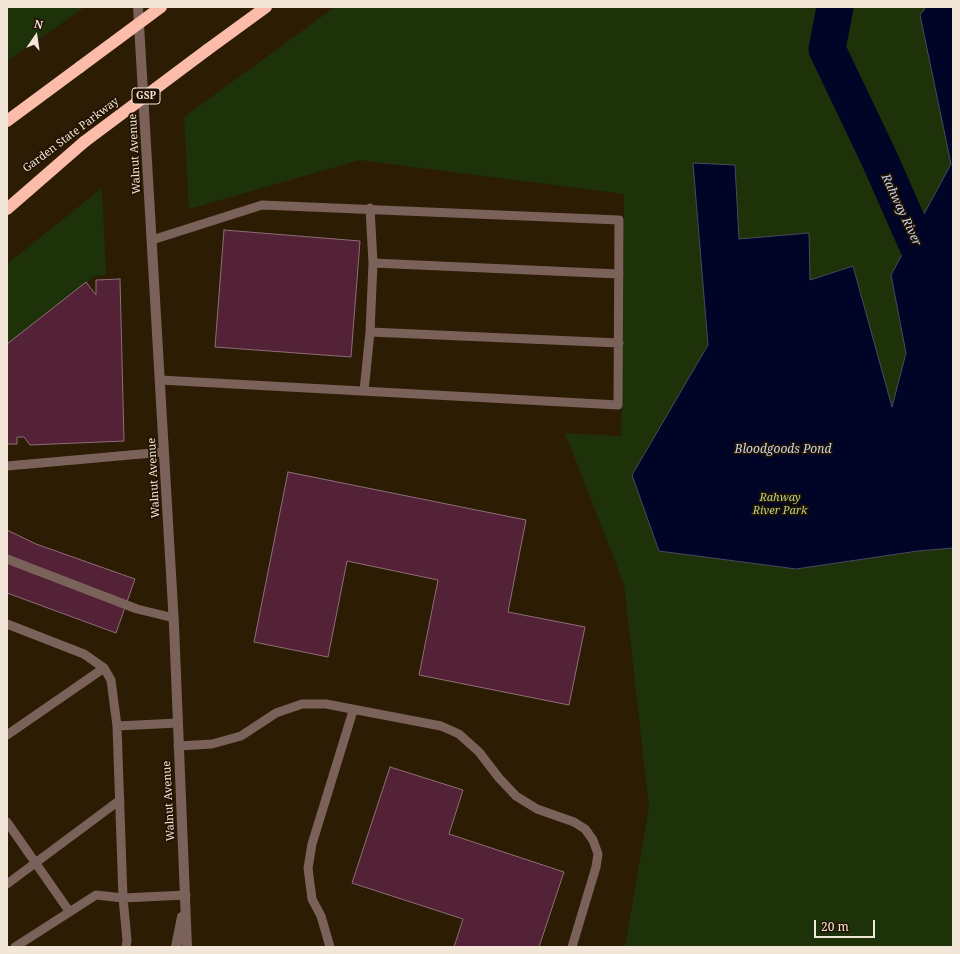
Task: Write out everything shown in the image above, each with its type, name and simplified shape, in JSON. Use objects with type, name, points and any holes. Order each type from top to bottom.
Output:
[{"type":"highway","points":[[7,121],[161,7]]},
{"type":"highway","name":"Garden State Parkway","points":[[7,199],[266,7]]},
{"type":"highway","points":[[7,113],[80,67]]},
{"type":"highway","points":[[7,209],[84,142]]},
{"type":"street","name":"Walnut Avenue","points":[[138,7],[174,618],[187,947]]},
{"type":"street","points":[[176,947],[186,895]]},
{"type":"lane","points":[[152,240],[262,205],[370,208],[620,220],[618,405],[160,380]]},
{"type":"lane","points":[[364,391],[370,332],[373,263],[370,208]]},
{"type":"lane","points":[[373,263],[619,274]]},
{"type":"lane","points":[[370,332],[619,343]]},
{"type":"lane","points":[[7,466],[164,452]]},
{"type":"lane","points":[[7,559],[137,609],[174,618]]},
{"type":"lane","points":[[7,624],[84,654],[104,668],[111,680],[117,726],[123,898],[127,940],[126,947]]},
{"type":"lane","points":[[7,735],[104,668]]},
{"type":"lane","points":[[178,746],[212,744],[241,736],[276,713],[302,704],[326,704],[353,711],[441,726],[459,734],[479,752],[499,778],[516,796],[537,809],[574,822],[585,829],[593,840],[598,854],[596,867],[572,947]]},
{"type":"lane","points":[[330,947],[321,916],[312,899],[308,868],[312,844],[353,711]]},
{"type":"lane","points":[[117,726],[178,723]]},
{"type":"lane","points":[[7,884],[36,864],[120,800]]},
{"type":"lane","points":[[7,822],[69,911]]},
{"type":"lane","points":[[15,947],[96,895],[123,898],[186,895]]},
{"type":"green space","points":[[7,7],[85,7],[7,61]]},
{"type":"green space","name":"Rahway River Park","points":[[335,7],[953,7],[953,947],[625,947],[649,807],[624,584],[565,433],[621,436],[624,194],[360,160],[189,209],[184,117]]},
{"type":"green space","points":[[102,188],[106,275],[95,276],[7,351],[7,264]]},
{"type":"water","name":"Bloodgoods Pond","points":[[926,7],[953,7],[953,548],[918,551],[796,569],[659,551],[632,475],[708,345],[693,163],[735,165],[739,239],[809,233],[810,280],[853,266],[892,407],[906,353],[891,275],[951,164],[920,15]]},
{"type":"building","points":[[224,230],[360,241],[351,357],[215,347]]},
{"type":"building","points":[[120,279],[124,441],[30,445],[24,437],[17,437],[17,444],[7,444],[7,344],[86,282],[96,295],[96,280]]},
{"type":"building","points":[[288,472],[526,520],[508,612],[585,627],[569,705],[419,675],[438,580],[347,561],[328,657],[254,642]]},
{"type":"building","points":[[7,530],[36,544],[135,579],[116,633],[7,593]]},
{"type":"building","points":[[390,767],[463,790],[449,834],[564,872],[539,947],[454,947],[463,919],[352,883]]},
{"type":"waterway","name":"Rahway River","points":[[835,7],[827,49],[879,158],[924,260],[928,282]]}]
